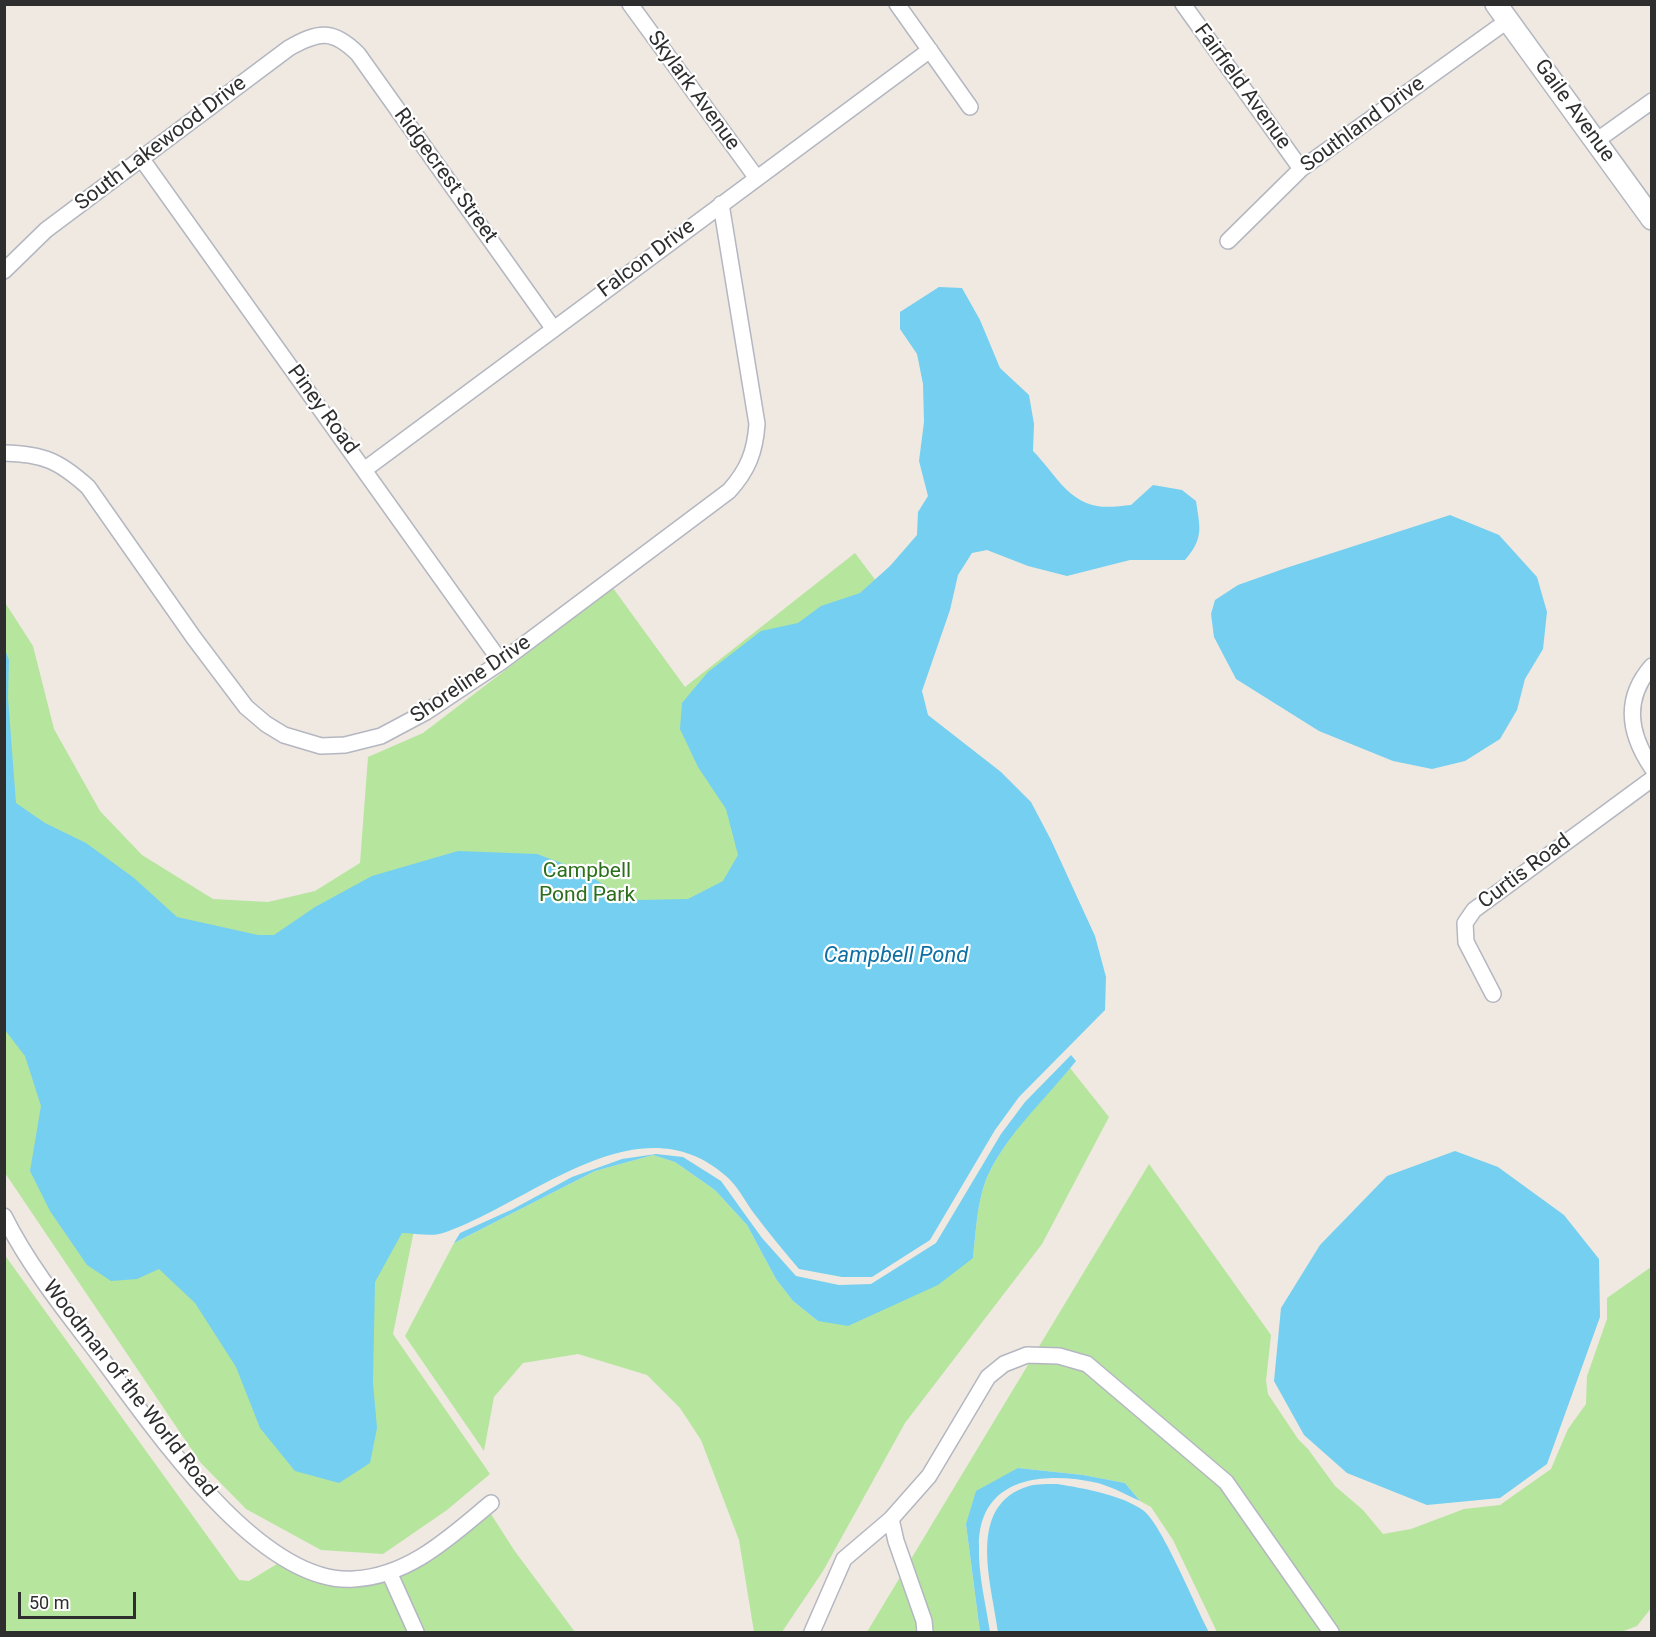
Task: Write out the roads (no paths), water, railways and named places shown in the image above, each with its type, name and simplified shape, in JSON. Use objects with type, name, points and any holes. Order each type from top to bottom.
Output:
[{"type":"street","name":"Skylark Avenue","points":[[630,4],[756,177]]},
{"type":"street","points":[[897,4],[970,107]]},
{"type":"street","name":"Fairfield Avenue","points":[[1183,4],[1301,169]]},
{"type":"street","name":"Southland Drive","points":[[1228,241],[1301,169],[1502,13]]},
{"type":"street","name":"Gaile Avenue","points":[[1502,13],[1652,219]]},
{"type":"street","name":"South Lakewood Drive","points":[[4,271],[46,230],[289,48],[310,36],[329,35]]},
{"type":"street","name":"Ridgecrest Street","points":[[329,35],[345,42],[358,54],[553,328]]},
{"type":"street","name":"Falcon Drive","points":[[364,470],[930,50]]},
{"type":"street","points":[[1596,141],[1652,101]]},
{"type":"street","name":"Piney Road","points":[[141,158],[501,662]]},
{"type":"street","name":"Shoreline Drive","points":[[4,453],[25,453],[53,460],[88,487],[226,683],[260,718],[284,735],[321,746],[345,745],[381,736],[426,712],[501,662],[729,491],[744,474],[755,452],[757,424],[722,204]]},
{"type":"street","points":[[1652,666],[1637,687],[1632,716],[1632,730],[1638,747],[1652,768]]},
{"type":"street","name":"Curtis Road","points":[[1493,994],[1466,942],[1465,923],[1473,910],[1652,779]]},
{"type":"street","name":"Woodman of the World Road","points":[[4,1216],[48,1288],[145,1416],[211,1496],[245,1529],[274,1552],[315,1574],[353,1580],[389,1572],[438,1546],[491,1503]]},
{"type":"street","points":[[812,1632],[844,1559],[891,1519],[928,1476],[988,1377],[1004,1364],[1027,1355],[1059,1356],[1087,1364],[1226,1482],[1282,1560],[1308,1603],[1331,1632]]},
{"type":"street","points":[[891,1519],[896,1541],[924,1621],[925,1632]]},
{"type":"street","points":[[389,1572],[416,1632]]},
{"type":"water","name":"Campbell Pond","points":[[939,287],[962,288],[980,320],[1000,368],[1029,395],[1034,424],[1033,451],[1069,492],[1086,503],[1101,507],[1131,505],[1153,485],[1182,490],[1196,501],[1199,519],[1198,539],[1185,560],[1130,560],[1067,576],[1028,566],[987,550],[972,553],[958,575],[950,610],[922,691],[928,715],[1001,772],[1031,802],[1095,936],[1106,977],[1105,1010],[1019,1097],[995,1130],[930,1240],[872,1277],[842,1277],[799,1269],[726,1176],[692,1155],[657,1148],[621,1152],[584,1164],[477,1219],[443,1233],[428,1235],[402,1233],[375,1282],[373,1383],[377,1428],[370,1463],[339,1483],[295,1471],[260,1428],[236,1367],[195,1303],[159,1269],[137,1279],[111,1281],[87,1265],[50,1211],[30,1171],[41,1106],[25,1056],[5,1030],[5,650],[9,660],[8,698],[16,803],[45,823],[86,843],[134,878],[177,917],[258,935],[274,935],[315,907],[372,876],[458,851],[537,854],[583,871],[613,891],[639,900],[688,899],[723,881],[738,855],[726,809],[698,767],[680,729],[682,703],[708,672],[761,631],[798,623],[821,606],[860,593],[890,566],[917,535],[918,512],[928,496],[919,461],[924,422],[923,384],[917,354],[900,329],[900,312]]},
{"type":"water","points":[[1450,515],[1499,535],[1537,577],[1547,612],[1543,649],[1525,679],[1517,710],[1500,739],[1465,761],[1432,769],[1393,761],[1319,731],[1236,679],[1214,637],[1211,614],[1215,600],[1238,585]]},
{"type":"water","points":[[1071,1055],[1076,1061],[1006,1144],[988,1175],[979,1205],[973,1258],[938,1285],[848,1326],[818,1321],[793,1301],[776,1279],[747,1225],[715,1190],[675,1162],[653,1155],[595,1171],[454,1243],[460,1233],[513,1209],[572,1177],[622,1159],[656,1154],[683,1157],[721,1181],[762,1238],[796,1276],[839,1285],[871,1284],[936,1243],[1001,1134],[1025,1102]]},
{"type":"water","points":[[1455,1151],[1498,1167],[1564,1215],[1599,1259],[1600,1317],[1547,1464],[1500,1498],[1427,1505],[1347,1473],[1304,1435],[1274,1381],[1281,1308],[1320,1245],[1387,1176]]},
{"type":"water","points":[[1018,1468],[1083,1475],[1125,1483],[1140,1501],[1098,1483],[1078,1479],[1037,1479],[1003,1492],[990,1505],[982,1523],[979,1546],[980,1567],[990,1632],[980,1632],[966,1524],[976,1491]]},
{"type":"water","points":[[1057,1484],[1114,1496],[1144,1511],[1160,1532],[1209,1632],[998,1632],[988,1570],[987,1548],[989,1528],[996,1510],[1009,1496],[1029,1486]]},
{"type":"park label","name":"Campbell Pond Park","points":[[587,884]]}]
